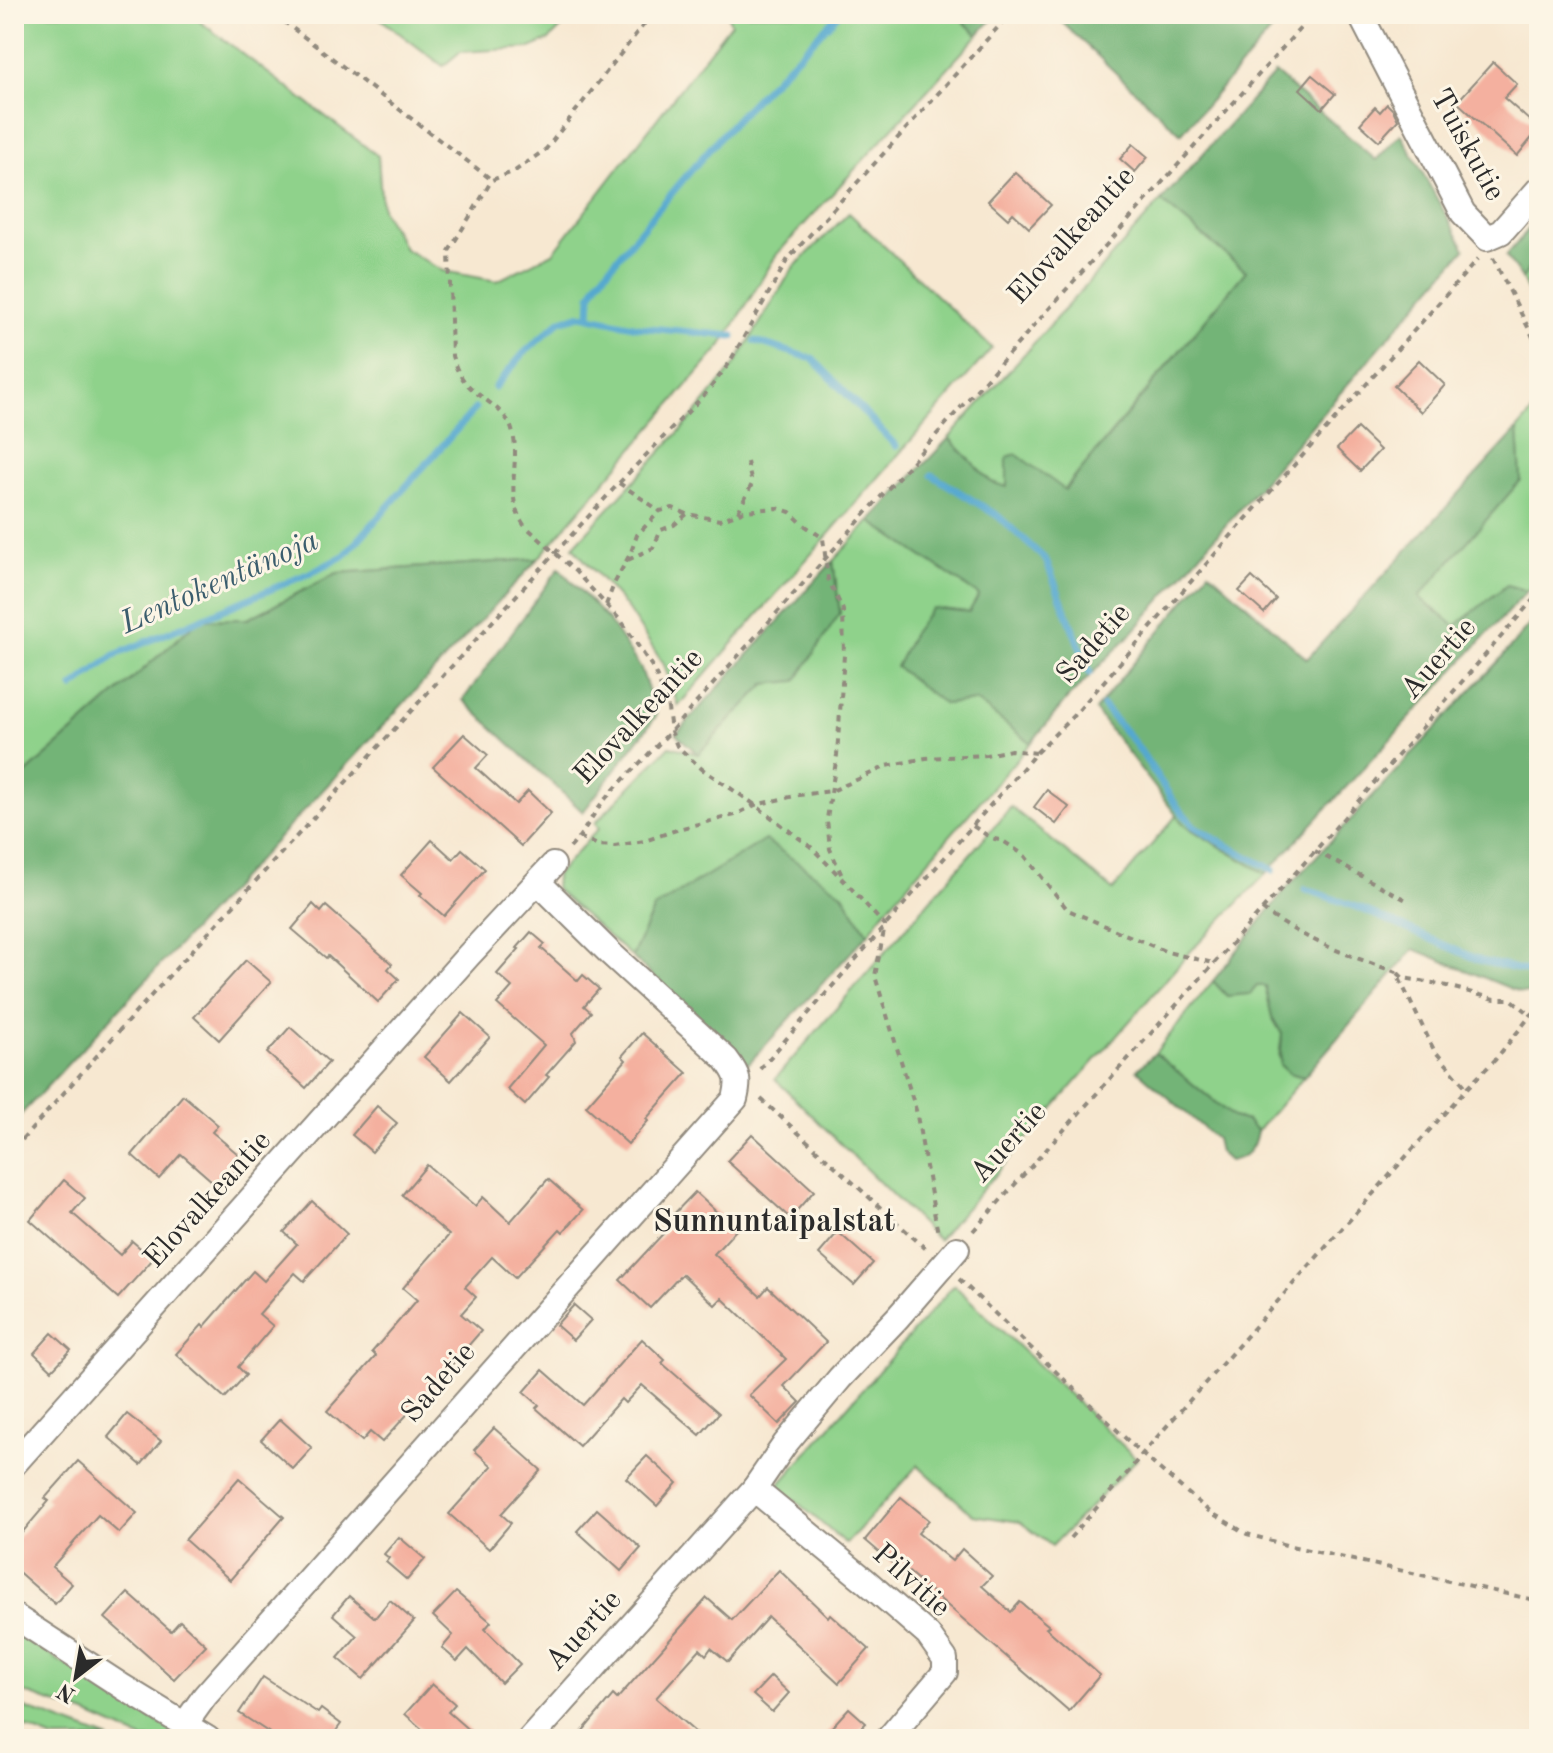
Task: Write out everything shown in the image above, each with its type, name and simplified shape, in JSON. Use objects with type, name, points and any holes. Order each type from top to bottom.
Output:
[{"type":"street","name":"Tuiskutie","points":[[1360,14],[1463,213],[1487,238]]},
{"type":"street","points":[[1487,238],[1501,232],[1539,189]]},
{"type":"street","points":[[546,874],[611,954],[726,1059],[736,1073],[739,1084]]},
{"type":"street","name":"Elovalkeantie","points":[[14,1464],[482,940],[546,874]]},
{"type":"street","name":"Sadetie","points":[[185,1724],[205,1696],[735,1099],[739,1084]]},
{"type":"street","name":"Auertie","points":[[530,1739],[754,1489],[785,1444],[840,1378],[950,1257]]},
{"type":"street","name":"Pilvitie","points":[[754,1489],[928,1635],[945,1659],[945,1672],[888,1739]]},
{"type":"street","points":[[14,1616],[208,1739]]},
{"type":"path","points":[[274,14],[492,180]]},
{"type":"path","points":[[652,14],[546,149],[515,171],[492,180],[449,251],[452,356],[465,383],[507,420],[515,442],[514,507],[524,525],[556,553],[622,622],[653,668],[667,701],[671,731],[677,746],[702,769],[811,847],[885,926],[875,976],[916,1110],[950,1257]]},
{"type":"path","points":[[14,1149],[619,483],[708,391],[728,365],[788,259],[1010,14]]},
{"type":"path","name":"Elovalkeantie","points":[[546,874],[579,837],[608,796],[671,731],[1313,14]]},
{"type":"path","name":"Tuiskutie","points":[[1487,238],[1494,262],[1539,349]]},
{"type":"path","name":"Sadetie","points":[[739,1084],[762,1067],[1036,753],[1078,711],[1214,554],[1478,260],[1487,238]]},
{"type":"path","points":[[737,514],[752,484],[747,462]]},
{"type":"path","points":[[619,483],[660,511]]},
{"type":"path","points":[[606,605],[637,535],[660,511],[673,508],[720,520],[744,511],[777,508],[790,512],[823,538],[828,579],[843,610],[844,655],[837,755],[827,819],[830,849],[844,880]]},
{"type":"path","points":[[625,562],[653,548],[661,530],[674,525],[687,514]]},
{"type":"path","name":"Auertie","points":[[950,1257],[1315,851],[1539,593]]},
{"type":"path","points":[[579,837],[598,845],[615,846],[645,841],[735,815],[755,805],[832,791],[887,766],[926,758],[986,755],[1011,750],[1036,753]]},
{"type":"path","points":[[973,826],[1024,855],[1068,910],[1167,952],[1213,963]]},
{"type":"path","points":[[1315,851],[1408,901]]},
{"type":"path","points":[[1262,909],[1279,922],[1351,957],[1396,972],[1403,978],[1495,999],[1511,999],[1531,1015]]},
{"type":"path","points":[[1396,972],[1434,1050],[1467,1088]]},
{"type":"path","points":[[1070,1538],[1539,1009]]},
{"type":"path","points":[[1142,1454],[1210,1512],[1247,1534],[1539,1601]]},
{"type":"green space","points":[[14,14],[190,14],[378,156],[382,210],[405,249],[443,271],[497,281],[553,253],[731,23],[727,14],[955,14],[978,35],[777,254],[722,345],[538,559],[337,573],[248,619],[199,620],[14,784]]},
{"type":"green space","points":[[374,14],[575,14],[549,40],[530,48],[460,52],[443,66]]},
{"type":"green space","points":[[955,14],[997,14],[978,35]]},
{"type":"green space","points":[[1053,14],[1286,14],[1181,134]]},
{"type":"green space","points":[[1275,73],[1376,160],[1401,134],[1465,249],[1132,633],[1067,699],[1031,743],[976,701],[944,704],[896,667],[913,633],[932,608],[969,612],[979,595],[870,521],[949,438],[991,482],[1007,487],[1007,457],[1016,454],[1065,490],[1246,271],[1161,201]]},
{"type":"green space","points":[[1161,201],[1246,271],[1064,490],[1007,487],[991,482],[949,438]]},
{"type":"green space","points":[[849,213],[992,348],[678,706],[664,665],[626,607],[573,547],[691,419],[734,366],[793,268]]},
{"type":"green space","points":[[1539,216],[1539,253],[1522,279],[1506,256]]},
{"type":"green space","points":[[1539,253],[1539,317],[1522,279]]},
{"type":"green space","points":[[1539,404],[1539,578],[1527,591],[1507,585],[1455,627],[1418,597],[1521,480],[1518,429]]},
{"type":"green space","points":[[1518,429],[1521,480],[1419,597],[1455,626],[1507,585],[1527,591],[1266,874],[1184,825],[1095,710],[1209,571],[1307,659]]},
{"type":"green space","points":[[870,521],[979,595],[969,612],[944,704],[976,701],[1031,743],[887,908],[868,934],[842,893],[654,908],[632,957],[555,889],[556,875],[599,828],[595,823],[670,746],[698,754],[765,684],[840,613],[833,561]]},
{"type":"green space","points":[[538,559],[14,1122],[14,784],[199,620],[248,619],[337,573]]},
{"type":"green space","points":[[833,561],[840,613],[796,681],[765,684],[698,754],[676,734]]},
{"type":"green space","points":[[559,568],[609,621],[641,669],[657,715],[583,812],[463,700]]},
{"type":"green space","points":[[1539,613],[1539,995],[1519,992],[1414,949],[1304,1077],[1289,1073],[1280,1065],[1282,1034],[1272,1017],[1265,986],[1257,986],[1250,994],[1227,996],[1213,981],[1286,889],[1503,656]]},
{"type":"green space","points":[[1011,807],[1113,890],[1177,815],[1184,825],[1266,874],[1191,951],[938,1240],[775,1079]]},
{"type":"green space","points":[[765,840],[842,893],[868,934],[748,1064],[632,957],[654,908]]},
{"type":"green space","points":[[1213,981],[1227,996],[1265,986],[1272,1017],[1282,1034],[1279,1057],[1289,1073],[1304,1077],[1257,1131],[1247,1121],[1233,1117],[1155,1053]]},
{"type":"green space","points":[[1155,1053],[1233,1117],[1247,1121],[1257,1131],[1249,1152],[1229,1161],[1219,1152],[1216,1139],[1137,1070]]},
{"type":"green space","points":[[954,1285],[1137,1459],[1052,1546],[1020,1522],[973,1515],[918,1465],[846,1544],[778,1486]]},
{"type":"green space","points":[[14,1633],[185,1739],[143,1739],[86,1714],[14,1689]]},
{"type":"green space","points":[[14,1704],[110,1739],[54,1739],[14,1723]]},
{"type":"building","points":[[1493,62],[1517,84],[1504,98],[1539,129],[1517,156],[1457,102]]},
{"type":"building","points":[[1312,75],[1335,94],[1322,109],[1300,89]]},
{"type":"building","points":[[1387,104],[1398,120],[1379,141],[1360,124],[1375,107],[1380,112]]},
{"type":"building","points":[[1133,144],[1148,157],[1135,172],[1120,159]]},
{"type":"building","points":[[1015,172],[1051,205],[1029,228],[1013,213],[1008,219],[988,201]]},
{"type":"building","points":[[1419,360],[1445,385],[1421,412],[1394,386]]},
{"type":"building","points":[[1357,428],[1380,450],[1360,471],[1337,449]]},
{"type":"building","points":[[1252,577],[1276,599],[1264,613],[1239,591]]},
{"type":"building","points":[[464,734],[488,755],[476,768],[516,804],[528,791],[551,813],[521,846],[433,767]]},
{"type":"building","points":[[1047,790],[1069,807],[1056,824],[1034,807]]},
{"type":"building","points":[[432,840],[453,859],[462,849],[485,869],[444,916],[401,875]]},
{"type":"building","points":[[313,904],[321,912],[326,906],[392,964],[388,969],[399,979],[378,1002],[328,956],[326,958],[292,929]]},
{"type":"building","points":[[531,932],[545,944],[541,948],[578,981],[583,975],[599,989],[584,1006],[591,1012],[573,1033],[576,1041],[525,1105],[507,1089],[544,1045],[497,1004],[512,987],[497,974]]},
{"type":"building","points":[[246,960],[271,982],[219,1040],[194,1017]]},
{"type":"building","points":[[463,1013],[490,1037],[451,1081],[424,1057]]},
{"type":"building","points":[[290,1027],[329,1062],[306,1088],[267,1053]]},
{"type":"building","points":[[642,1033],[687,1073],[628,1144],[586,1106],[626,1060],[622,1056]]},
{"type":"building","points":[[183,1095],[218,1125],[212,1132],[245,1160],[220,1188],[181,1154],[159,1179],[132,1155]]},
{"type":"building","points":[[377,1106],[397,1123],[372,1152],[352,1135]]},
{"type":"building","points":[[752,1134],[814,1191],[790,1218],[727,1161]]},
{"type":"building","points":[[427,1165],[475,1206],[483,1197],[510,1222],[548,1179],[583,1210],[563,1232],[560,1229],[515,1278],[492,1257],[465,1287],[476,1297],[461,1314],[481,1331],[447,1370],[450,1373],[427,1400],[423,1397],[382,1442],[370,1432],[362,1441],[327,1411],[376,1356],[372,1352],[417,1300],[403,1288],[449,1235],[402,1195]]},
{"type":"building","points":[[64,1180],[85,1198],[72,1213],[120,1255],[132,1241],[153,1259],[118,1298],[30,1220]]},
{"type":"building","points":[[695,1192],[736,1230],[714,1254],[760,1296],[768,1287],[826,1342],[784,1386],[800,1402],[779,1424],[749,1395],[786,1359],[722,1298],[715,1305],[682,1274],[650,1308],[620,1280],[673,1223],[669,1219]]},
{"type":"building","points":[[312,1201],[347,1234],[304,1281],[295,1273],[259,1314],[273,1326],[238,1367],[246,1375],[225,1398],[176,1354],[253,1271],[264,1281],[297,1244],[284,1232]]},
{"type":"building","points":[[838,1232],[873,1263],[854,1285],[819,1254]]},
{"type":"building","points":[[574,1305],[591,1320],[573,1340],[556,1325]]},
{"type":"building","points":[[52,1333],[71,1350],[52,1370],[34,1353]]},
{"type":"building","points":[[642,1339],[665,1360],[662,1363],[719,1413],[700,1435],[642,1385],[625,1403],[621,1399],[579,1446],[536,1408],[539,1405],[524,1392],[543,1370],[583,1405]]},
{"type":"building","points":[[127,1414],[161,1441],[141,1465],[108,1437]]},
{"type":"building","points":[[280,1419],[312,1448],[293,1469],[261,1440]]},
{"type":"building","points":[[494,1428],[541,1470],[501,1514],[511,1523],[489,1549],[449,1514],[492,1466],[474,1450]]},
{"type":"building","points":[[647,1456],[677,1483],[657,1506],[626,1478]]},
{"type":"building","points":[[78,1461],[137,1513],[119,1533],[98,1515],[52,1567],[72,1584],[55,1604],[14,1568],[14,1542],[49,1501],[45,1498]]},
{"type":"building","points":[[239,1478],[284,1517],[230,1580],[185,1540]]},
{"type":"building","points":[[901,1497],[929,1520],[918,1533],[952,1561],[962,1549],[992,1576],[982,1586],[1011,1612],[1020,1602],[1100,1675],[1069,1711],[909,1572],[906,1575],[865,1540]]},
{"type":"building","points":[[597,1509],[641,1548],[621,1571],[577,1531]]},
{"type":"building","points":[[399,1537],[425,1559],[407,1580],[386,1562],[389,1558],[384,1554]]},
{"type":"building","points":[[779,1570],[828,1617],[830,1614],[869,1649],[839,1683],[768,1617],[728,1662],[711,1648],[706,1655],[700,1649],[656,1698],[703,1739],[576,1739],[613,1695],[617,1699],[707,1598],[732,1620]]},
{"type":"building","points":[[456,1592],[491,1622],[485,1629],[520,1664],[501,1683],[468,1649],[457,1661],[442,1648],[453,1635],[433,1616]]},
{"type":"building","points":[[128,1593],[171,1631],[180,1621],[206,1645],[174,1679],[105,1618]]},
{"type":"building","points":[[349,1596],[375,1618],[390,1600],[414,1621],[363,1679],[338,1658],[357,1636],[333,1615]]},
{"type":"building","points":[[771,1676],[789,1693],[772,1712],[753,1695]]},
{"type":"building","points":[[263,1677],[318,1713],[321,1709],[341,1724],[330,1739],[279,1739],[239,1713]]},
{"type":"building","points":[[432,1684],[455,1704],[448,1712],[479,1739],[433,1739],[405,1714]]},
{"type":"building","points":[[849,1708],[866,1723],[851,1739],[821,1739]]},
{"type":"waterway","points":[[590,316],[591,295],[600,279],[715,143],[838,14]]},
{"type":"waterway","name":"Lentokentänoja","points":[[495,387],[524,353],[560,321],[581,315],[638,327],[733,336]]},
{"type":"waterway","name":"Lentokentänoja","points":[[755,341],[813,359],[896,446]]},
{"type":"waterway","name":"Lentokentänoja","points":[[73,687],[115,655],[317,570],[345,555],[475,409]]},
{"type":"waterway","name":"Lentokentänoja","points":[[932,475],[998,516],[1046,560],[1090,673]]},
{"type":"waterway","name":"Lentokentänoja","points":[[1103,706],[1137,746],[1176,805],[1194,826],[1273,870]]},
{"type":"waterway","name":"Lentokentänoja","points":[[1305,889],[1357,907],[1481,961],[1539,974]]},
{"type":"district","name":"Sunnuntaipalstat","points":[[774,1223]]}]
